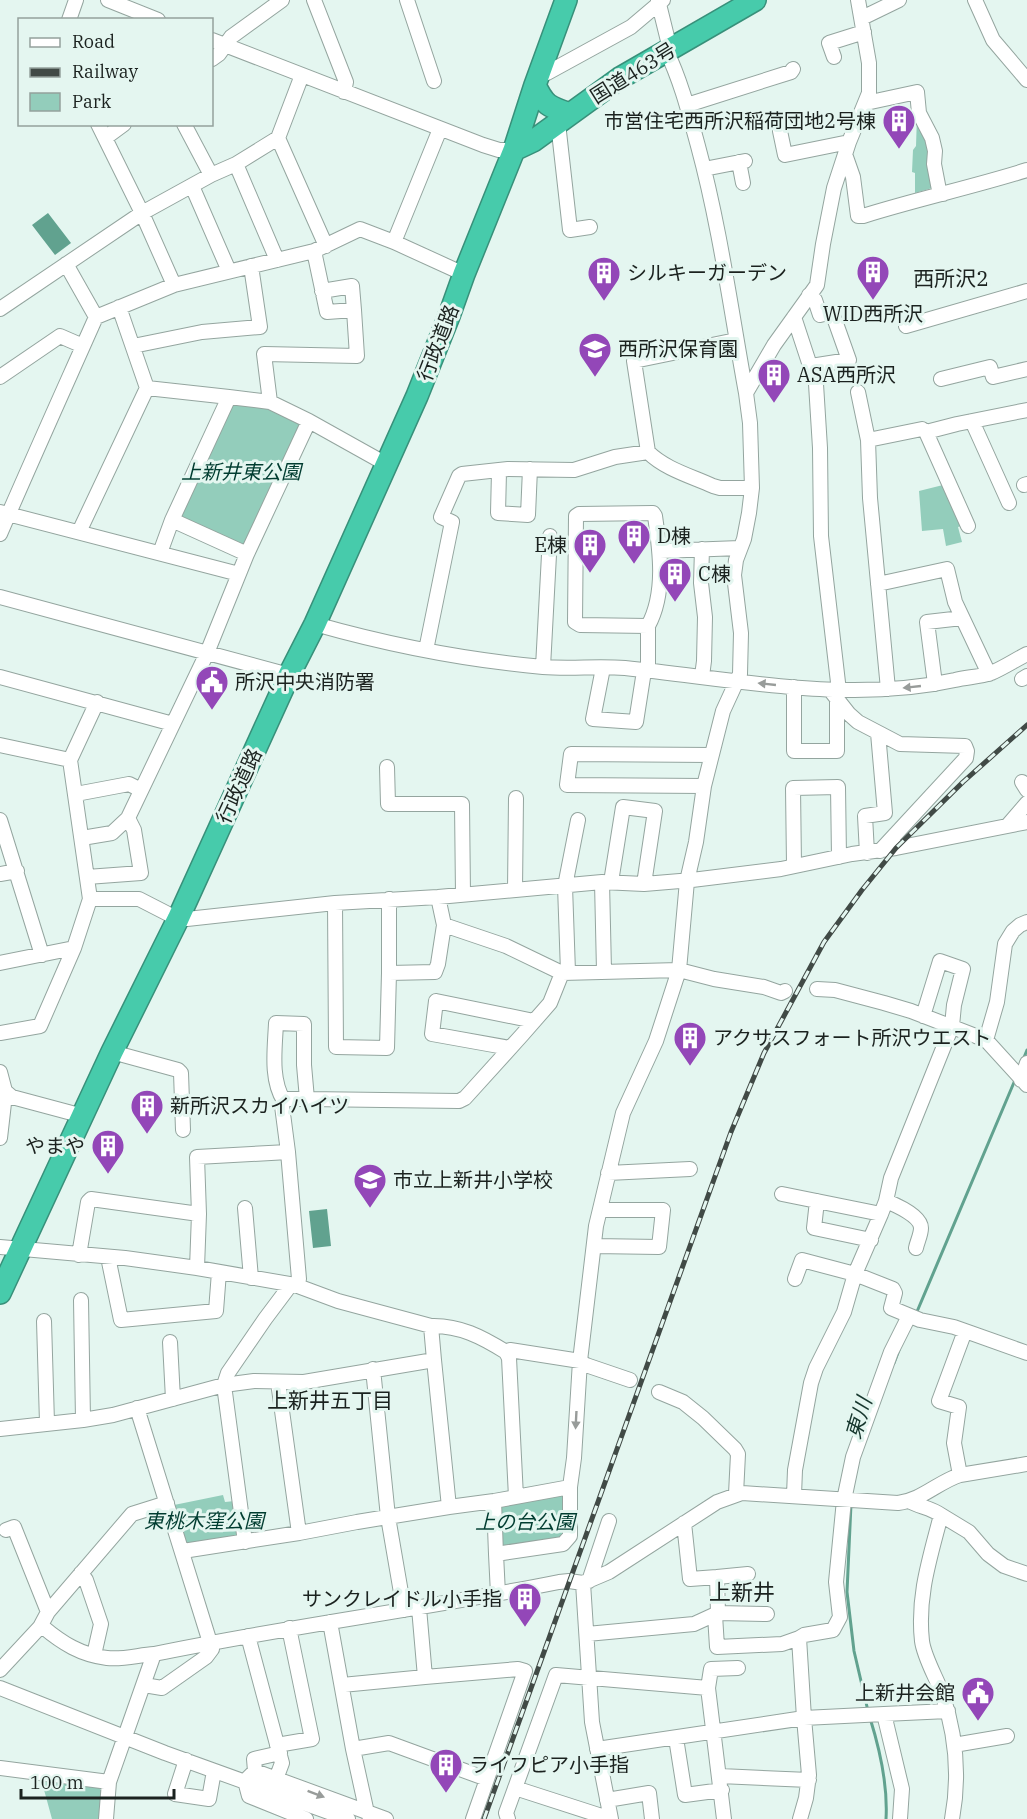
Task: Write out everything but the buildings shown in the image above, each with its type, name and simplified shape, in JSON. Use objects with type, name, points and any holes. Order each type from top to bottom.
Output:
[{"type":"highway","points":[[464,274],[514,150],[566,0]]},
{"type":"highway","name":"国道463号","points":[[514,150],[533,141],[620,78],[755,0]]},
{"type":"highway","points":[[537,80],[542,99],[564,119]]},
{"type":"highway","name":"行政道路","points":[[0,1293],[10,1248],[83,1116],[315,624],[417,396],[464,274]]},
{"type":"street","points":[[70,18],[76,0]]},
{"type":"street","points":[[108,0],[153,18]]},
{"type":"street","points":[[218,43],[231,37],[282,0]]},
{"type":"street","points":[[314,0],[346,82],[344,92]]},
{"type":"street","points":[[407,0],[434,81]]},
{"type":"street","points":[[746,393],[774,345],[817,285],[834,188],[849,142],[869,93],[869,63],[858,0]]},
{"type":"street","points":[[834,57],[829,43],[863,25],[899,0]]},
{"type":"street","points":[[975,0],[993,40],[1027,80]]},
{"type":"street","points":[[537,80],[624,32],[642,19],[660,1]]},
{"type":"street","points":[[496,1554],[563,1544],[570,1536],[570,1487],[580,1361],[596,1226],[623,1113],[656,1041],[679,970],[687,881],[696,842],[704,786],[723,711],[740,674],[741,633],[734,575],[749,513],[752,488],[750,423],[727,276],[704,169],[687,105],[668,50],[660,1]]},
{"type":"street","points":[[213,58],[219,54],[218,43]]},
{"type":"street","points":[[218,43],[440,129],[499,150],[514,150]]},
{"type":"street","points":[[687,105],[791,72],[793,69]]},
{"type":"street","points":[[0,309],[142,213],[211,175],[236,164],[278,138],[302,75]]},
{"type":"street","points":[[866,103],[917,92],[919,113],[936,151],[934,164],[939,190],[943,194]]},
{"type":"street","points":[[564,119],[570,230],[590,227]]},
{"type":"street","points":[[99,126],[174,285]]},
{"type":"street","points":[[105,138],[121,126]]},
{"type":"street","points":[[185,126],[211,175]]},
{"type":"street","points":[[394,242],[440,129]]},
{"type":"street","points":[[780,131],[785,155],[849,142]]},
{"type":"street","points":[[278,138],[320,248],[322,291],[327,312],[354,309]]},
{"type":"street","points":[[846,157],[853,177],[858,216],[1027,170]]},
{"type":"street","points":[[704,169],[742,162],[743,183]]},
{"type":"street","points":[[236,164],[277,260]]},
{"type":"street","points":[[192,186],[229,272]]},
{"type":"street","points":[[0,534],[4,513],[96,316],[174,285],[320,248],[360,229],[464,274]]},
{"type":"street","points":[[66,264],[96,316]]},
{"type":"street","points":[[251,266],[270,402]]},
{"type":"street","points":[[264,354],[357,356],[352,286],[322,291]]},
{"type":"street","points":[[906,326],[1027,291]]},
{"type":"street","points":[[809,295],[815,300],[820,315],[832,312],[849,360],[811,366]]},
{"type":"street","points":[[79,532],[147,388],[119,307]]},
{"type":"street","points":[[794,317],[816,384],[820,448],[821,536],[835,693],[837,751],[794,751],[794,687]]},
{"type":"street","points":[[133,346],[202,332],[260,327]]},
{"type":"street","points":[[0,377],[60,336],[83,346]]},
{"type":"street","points":[[736,340],[634,361],[648,452],[667,465],[713,486],[752,488]]},
{"type":"street","points":[[940,379],[990,367],[993,377],[1027,369]]},
{"type":"street","points":[[147,388],[270,402],[386,464]]},
{"type":"street","points":[[858,392],[868,440],[870,498],[888,689]]},
{"type":"street","points":[[160,553],[172,520],[229,397]]},
{"type":"street","points":[[926,432],[1027,410]]},
{"type":"street","points":[[82,838],[112,833],[128,818],[207,653],[247,554],[309,421]]},
{"type":"street","points":[[972,421],[1009,503]]},
{"type":"street","points":[[868,440],[922,429],[926,432],[968,526]]},
{"type":"street","points":[[426,650],[452,522],[441,517],[459,476],[508,469],[574,470],[615,457],[648,452]]},
{"type":"street","points":[[499,471],[498,513],[528,515],[530,469]]},
{"type":"street","points":[[4,513],[239,574]]},
{"type":"street","points":[[603,668],[593,719],[636,722],[646,671],[648,626],[658,606],[660,550],[655,516],[653,513],[579,514],[576,516],[575,622],[580,625],[648,626]]},
{"type":"street","points":[[172,520],[247,554]]},
{"type":"street","points":[[543,667],[550,536]]},
{"type":"street","points":[[660,550],[740,548]]},
{"type":"street","points":[[702,549],[701,584],[705,617],[702,676]]},
{"type":"street","points":[[878,585],[947,569],[955,602],[989,674]]},
{"type":"street","points":[[0,597],[289,675]]},
{"type":"street","points":[[935,684],[927,622],[962,618]]},
{"type":"street","points":[[315,624],[426,650],[500,662],[543,667],[603,668],[702,676],[835,693],[935,684],[989,674],[1027,654]]},
{"type":"street","points":[[0,677],[173,724]]},
{"type":"street","points":[[835,693],[849,714],[858,722],[900,744],[964,746],[967,751],[966,758],[874,852]]},
{"type":"street","points":[[0,1033],[40,1026],[74,948],[90,899],[70,760],[97,702]]},
{"type":"street","points":[[874,852],[865,816],[885,813],[878,733]]},
{"type":"street","points":[[0,745],[70,760]]},
{"type":"street","points":[[704,786],[567,785],[571,754],[711,755]]},
{"type":"street","points":[[387,766],[388,804],[462,804],[463,895]]},
{"type":"street","points":[[76,794],[129,784],[141,790]]},
{"type":"street","points":[[794,865],[793,788],[838,787],[839,857]]},
{"type":"street","points":[[515,890],[516,798]]},
{"type":"street","points":[[1008,825],[1027,803]]},
{"type":"street","points":[[604,971],[607,882],[623,807],[655,811],[644,884]]},
{"type":"street","points":[[87,877],[141,873],[134,830],[128,818]]},
{"type":"street","points":[[0,820],[42,955]]},
{"type":"street","points":[[284,1101],[307,1099],[459,1101],[465,1098],[550,1003],[565,972],[565,886],[578,820]]},
{"type":"street","points":[[90,899],[140,899],[177,919],[335,903],[438,897],[607,882],[644,884],[687,881],[781,869],[1027,822]]},
{"type":"street","points":[[0,874],[17,870]]},
{"type":"street","points":[[389,974],[435,972],[444,925],[438,897]]},
{"type":"street","points":[[335,903],[336,1047],[387,1048],[389,899]]},
{"type":"street","points":[[986,1040],[997,1002],[1005,944],[1013,931],[1027,922]]},
{"type":"street","points":[[444,925],[506,946],[565,972],[679,970],[714,979],[764,987],[781,993],[785,991]]},
{"type":"street","points":[[0,963],[74,948]]},
{"type":"street","points":[[794,1495],[795,1470],[811,1383],[844,1312],[855,1274],[884,1207],[891,1178],[952,1026],[954,1005],[963,969],[940,961],[923,1016]]},
{"type":"street","points":[[817,990],[839,991],[923,1016],[986,1040],[1024,1082]]},
{"type":"street","points":[[510,1048],[432,1034],[436,1001],[534,1021]]},
{"type":"street","points":[[284,1101],[280,1095],[274,1070],[276,1023],[304,1024],[307,1099]]},
{"type":"street","points":[[112,1052],[181,1073],[183,1130]]},
{"type":"street","points":[[1024,1082],[1027,1063]]},
{"type":"street","points":[[1,1077],[8,1094],[83,1116]]},
{"type":"street","points":[[0,1138],[4,1103],[8,1094]]},
{"type":"street","points":[[245,1542],[224,1385],[228,1373],[265,1319],[289,1287],[295,1285],[299,1279],[282,1106],[284,1101]]},
{"type":"street","points":[[197,1268],[199,1214],[197,1157],[288,1152]]},
{"type":"street","points":[[608,1173],[690,1169]]},
{"type":"street","points":[[783,1194],[817,1201],[884,1207],[909,1212],[920,1224],[921,1229],[916,1248]]},
{"type":"street","points":[[79,1255],[88,1202],[91,1199],[199,1214]]},
{"type":"street","points":[[817,1201],[813,1227],[871,1240]]},
{"type":"street","points":[[245,1208],[251,1278]]},
{"type":"street","points":[[594,1246],[659,1247],[663,1210],[600,1210]]},
{"type":"street","points":[[10,1248],[125,1258],[295,1285],[338,1301],[431,1326],[446,1326],[486,1339],[506,1352],[509,1358],[516,1497]]},
{"type":"street","points":[[108,1257],[121,1320],[216,1311],[219,1272]]},
{"type":"street","points":[[795,1279],[802,1260],[855,1274],[893,1289],[895,1293],[891,1308],[915,1318],[965,1331],[1027,1353]]},
{"type":"street","points":[[81,1300],[83,1420]]},
{"type":"street","points":[[717,1577],[717,1647],[782,1644],[804,1635],[833,1630],[840,1617],[836,1582],[853,1457],[891,1352],[915,1318]]},
{"type":"street","points":[[44,1321],[46,1424]]},
{"type":"street","points":[[431,1326],[449,1507]]},
{"type":"street","points":[[960,1475],[954,1443],[959,1407],[939,1401],[965,1331]]},
{"type":"street","points":[[170,1342],[173,1399]]},
{"type":"street","points":[[506,1352],[510,1350],[580,1361],[630,1380]]},
{"type":"street","points":[[0,1429],[113,1415],[224,1385],[254,1382],[304,1382],[434,1359]]},
{"type":"street","points":[[372,1369],[388,1517],[404,1610]]},
{"type":"street","points":[[278,1382],[299,1533]]},
{"type":"street","points":[[659,1392],[683,1402],[735,1449],[738,1454],[735,1494]]},
{"type":"street","points":[[137,1408],[212,1643],[212,1648],[206,1657],[162,1688],[144,1685]]},
{"type":"street","points":[[40,1627],[75,1650],[94,1655],[115,1658],[154,1654],[289,1628],[419,1608],[559,1582],[586,1582],[609,1572],[717,1502],[735,1494],[794,1495],[898,1503],[909,1501],[949,1478],[1027,1464]]},
{"type":"street","points":[[183,1551],[570,1487]]},
{"type":"street","points":[[494,1501],[498,1594]]},
{"type":"street","points":[[909,1501],[933,1510],[969,1532],[988,1554],[1004,1566],[1027,1574]]},
{"type":"street","points":[[0,1670],[40,1627],[48,1612],[132,1514],[167,1503]]},
{"type":"street","points":[[941,1515],[922,1589],[922,1643],[948,1711],[954,1744],[957,1772],[952,1819]]},
{"type":"street","points":[[515,1788],[611,1819],[592,1722],[586,1582],[609,1521]]},
{"type":"street","points":[[684,1523],[690,1579],[748,1574]]},
{"type":"street","points":[[6,1530],[14,1527],[48,1612]]},
{"type":"street","points":[[81,1573],[86,1580],[100,1624],[94,1655]]},
{"type":"street","points":[[419,1608],[425,1677]]},
{"type":"street","points":[[587,1634],[694,1624],[716,1614],[767,1614]]},
{"type":"street","points":[[330,1622],[367,1813]]},
{"type":"street","points":[[245,1781],[255,1771],[254,1759],[312,1739],[289,1628]]},
{"type":"street","points":[[248,1636],[282,1763],[276,1779]]},
{"type":"street","points":[[800,1638],[809,1780],[800,1819]]},
{"type":"street","points":[[106,1819],[109,1782],[154,1654]]},
{"type":"street","points":[[724,1819],[708,1688],[711,1669],[738,1668]]},
{"type":"street","points":[[342,1685],[518,1669],[525,1671],[473,1819]]},
{"type":"street","points":[[508,1819],[506,1812],[556,1675],[708,1688]]},
{"type":"street","points":[[0,1688],[214,1771],[348,1819]]},
{"type":"street","points":[[597,1749],[804,1718],[948,1711]]},
{"type":"street","points":[[875,1714],[902,1789],[900,1819]]},
{"type":"street","points":[[954,1744],[1007,1736]]},
{"type":"street","points":[[676,1738],[685,1795],[721,1783],[809,1780]]},
{"type":"street","points":[[353,1749],[389,1743],[487,1779]]},
{"type":"street","points":[[186,1760],[175,1794],[209,1799],[214,1771]]},
{"type":"street","points":[[0,1768],[109,1782]]},
{"type":"street","points":[[255,1771],[386,1819]]},
{"type":"street","points":[[245,1781],[249,1796],[306,1819]]},
{"type":"street","points":[[607,1800],[649,1792],[652,1819]]},
{"type":"green space","points":[[917,116],[929,139],[936,187],[915,193],[915,173],[912,172]]},
{"type":"green space","name":"上新井東公園","points":[[235,403],[267,407],[300,423],[301,428],[247,548],[182,522],[180,516],[230,407]]},
{"type":"green space","points":[[947,484],[964,525],[958,527],[962,542],[946,546],[943,529],[922,531],[919,491]]},
{"type":"green space","name":"上の台公園","points":[[562,1494],[565,1496],[566,1535],[560,1540],[503,1549],[499,1546],[499,1507]]},
{"type":"green space","name":"東桃木窪公園","points":[[223,1495],[225,1502],[235,1501],[240,1533],[237,1537],[189,1545],[185,1542],[174,1505]]},
{"type":"green space","points":[[40,1775],[97,1786],[102,1791],[102,1819],[52,1819]]},
{"type":"shaded area","points":[[48,213],[71,243],[55,255],[32,225]]},
{"type":"shaded area","points":[[327,1209],[331,1246],[313,1248],[309,1211]]},
{"type":"waterway","name":"東川","points":[[1023,1060],[1027,1050]]},
{"type":"waterway","name":"東川","points":[[916,1314],[1015,1080]]},
{"type":"waterway","name":"東川","points":[[894,1363],[899,1350]]},
{"type":"waterway","name":"東川","points":[[851,1504],[847,1592],[854,1651],[868,1711]]},
{"type":"waterway","name":"東川","points":[[870,1718],[877,1742],[886,1793],[886,1819]]},
{"type":"railway","points":[[484,1819],[731,1132],[764,1053],[824,942],[862,890],[896,848],[963,782],[1027,725]]},
{"type":"place","name":"市営住宅西所沢稲荷団地2号棟","points":[[899,150]]},
{"type":"place","name":"WID西所沢","points":[[873,301]]},
{"type":"place","name":"シルキーガーデン","points":[[604,302]]},
{"type":"place","name":"西所沢保育園","points":[[595,378]]},
{"type":"place","name":"ASA西所沢","points":[[774,404]]},
{"type":"place","name":"D棟","points":[[634,565]]},
{"type":"place","name":"E棟","points":[[590,574]]},
{"type":"place","name":"C棟","points":[[675,603]]},
{"type":"place","name":"所沢中央消防署","points":[[212,711]]},
{"type":"place","name":"アクサスフォート所沢ウエスト","points":[[690,1067]]},
{"type":"place","name":"新所沢スカイハイツ","points":[[147,1135]]},
{"type":"place","name":"やまや","points":[[108,1175]]},
{"type":"place","name":"市立上新井小学校","points":[[370,1209]]},
{"type":"place","name":"サンクレイドル小手指","points":[[525,1628]]},
{"type":"place","name":"上新井会館","points":[[978,1722]]},
{"type":"place","name":"ライフピア小手指","points":[[446,1794]]},
{"type":"district","name":"西所沢2","points":[[951,279]]},
{"type":"district","name":"上新井五丁目","points":[[330,1401]]},
{"type":"district","name":"上新井","points":[[742,1592]]}]
